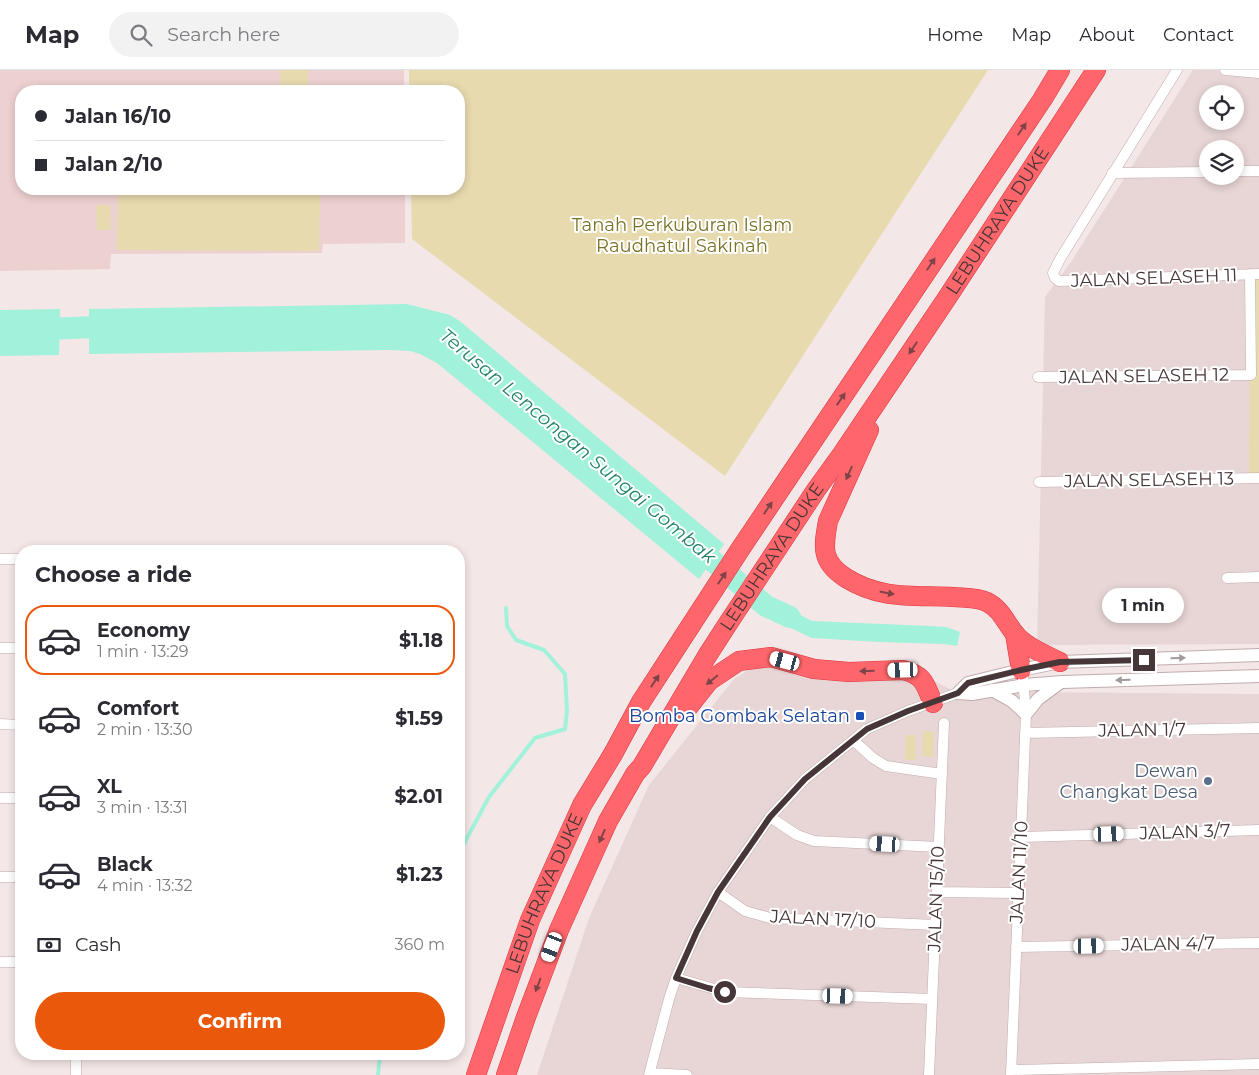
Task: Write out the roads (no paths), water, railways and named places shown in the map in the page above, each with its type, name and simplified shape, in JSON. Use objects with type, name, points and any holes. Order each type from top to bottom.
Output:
[{"type":"highway","name":"LEBUHRAYA DUKE","points":[[476,1075],[530,920],[582,805],[613,754],[641,702],[741,548],[1060,70]]},
{"type":"highway","name":"LEBUHRAYA DUKE","points":[[506,1075],[559,930],[608,821],[635,774],[642,766],[697,673],[768,562],[947,298],[1096,70]]},
{"type":"highway","points":[[1043,152],[1111,70]]},
{"type":"highway","points":[[891,381],[828,522],[824,550],[831,565],[840,574],[857,584],[879,592],[903,596],[973,598],[987,602],[996,608],[1015,634],[1029,646],[1060,662]]},
{"type":"highway","points":[[1015,634],[1023,677]]},
{"type":"highway","points":[[642,766],[709,681],[740,661],[770,657],[814,669],[849,672],[903,670],[918,675],[933,702]]},
{"type":"street","points":[[1112,173],[1177,70]]},
{"type":"street","points":[[1224,70],[1259,73]]},
{"type":"street","points":[[1244,171],[1259,171]]},
{"type":"street","points":[[1112,173],[1199,172]]},
{"type":"street","name":"JALAN SELASEH 11","points":[[1112,173],[1053,273],[1059,281],[1255,274]]},
{"type":"street","name":"JALAN SELASEH 12","points":[[1038,377],[1251,375],[1255,274]]},
{"type":"street","name":"JALAN SELASEH 13","points":[[1039,482],[1259,478]]},
{"type":"street","points":[[0,559],[15,559]]},
{"type":"street","points":[[1227,578],[1259,578]]},
{"type":"street","points":[[0,648],[15,648]]},
{"type":"street","points":[[687,1075],[650,1074],[669,999],[676,978],[697,931],[718,892],[770,817],[805,779],[867,729],[908,711],[958,693],[972,694],[992,690],[1060,662],[1259,655]]},
{"type":"street","points":[[958,693],[968,683],[1023,677],[1062,682],[1259,676]]},
{"type":"street","name":"JALAN 11/10","points":[[1011,1073],[1026,714],[1023,677]]},
{"type":"street","points":[[992,690],[1012,701],[1026,714],[1038,699],[1062,682]]},
{"type":"street","name":"JALAN 15/10","points":[[929,1075],[944,723]]},
{"type":"street","points":[[0,724],[15,724]]},
{"type":"street","name":"JALAN 1/7","points":[[1025,733],[1259,728]]},
{"type":"street","points":[[853,740],[886,766],[942,774]]},
{"type":"street","points":[[0,798],[15,798]]},
{"type":"street","points":[[770,817],[797,835],[814,841],[939,847]]},
{"type":"street","name":"JALAN 3/7","points":[[1021,837],[1259,830]]},
{"type":"street","points":[[0,877],[15,877]]},
{"type":"street","name":"JALAN 17/10","points":[[718,892],[745,911],[770,918],[936,925]]},
{"type":"street","points":[[937,892],[1018,893]]},
{"type":"street","name":"JALAN 4/7","points":[[1016,947],[1259,943]]},
{"type":"street","points":[[0,962],[15,962]]},
{"type":"street","points":[[676,978],[725,992],[932,999]]},
{"type":"street","points":[[76,1060],[76,1075]]},
{"type":"street","points":[[1011,1073],[1259,1064]]},
{"type":"water","points":[[407,304],[450,315],[461,322],[724,544],[699,579],[437,363],[420,354],[410,351],[391,350],[89,354],[89,309]]},
{"type":"water","points":[[60,309],[59,355],[0,356],[0,310]]},
{"type":"water","points":[[766,597],[812,621],[946,627],[960,632],[957,646],[812,638],[771,619],[757,609]]},
{"type":"waterway","name":"Terusan Lencongan Sungai Gombak","points":[[0,331],[119,326]]},
{"type":"waterway","name":"Terusan Lencongan Sungai Gombak","points":[[688,540],[766,606],[790,617]]},
{"type":"waterway","points":[[465,842],[489,797],[535,738],[565,729],[567,711],[565,674],[544,650],[516,640],[507,626],[506,608]]},
{"type":"waterway","points":[[378,1075],[379,1060]]},
{"type":"place","name":"Bomba Gombak Selatan","points":[[860,716]]},
{"type":"place","name":"Dewan Changkat Desa","points":[[1208,781]]},
{"type":"park label","name":"Tanah Perkuburan Islam Raudhatul Sakinah","points":[[682,235]]}]
